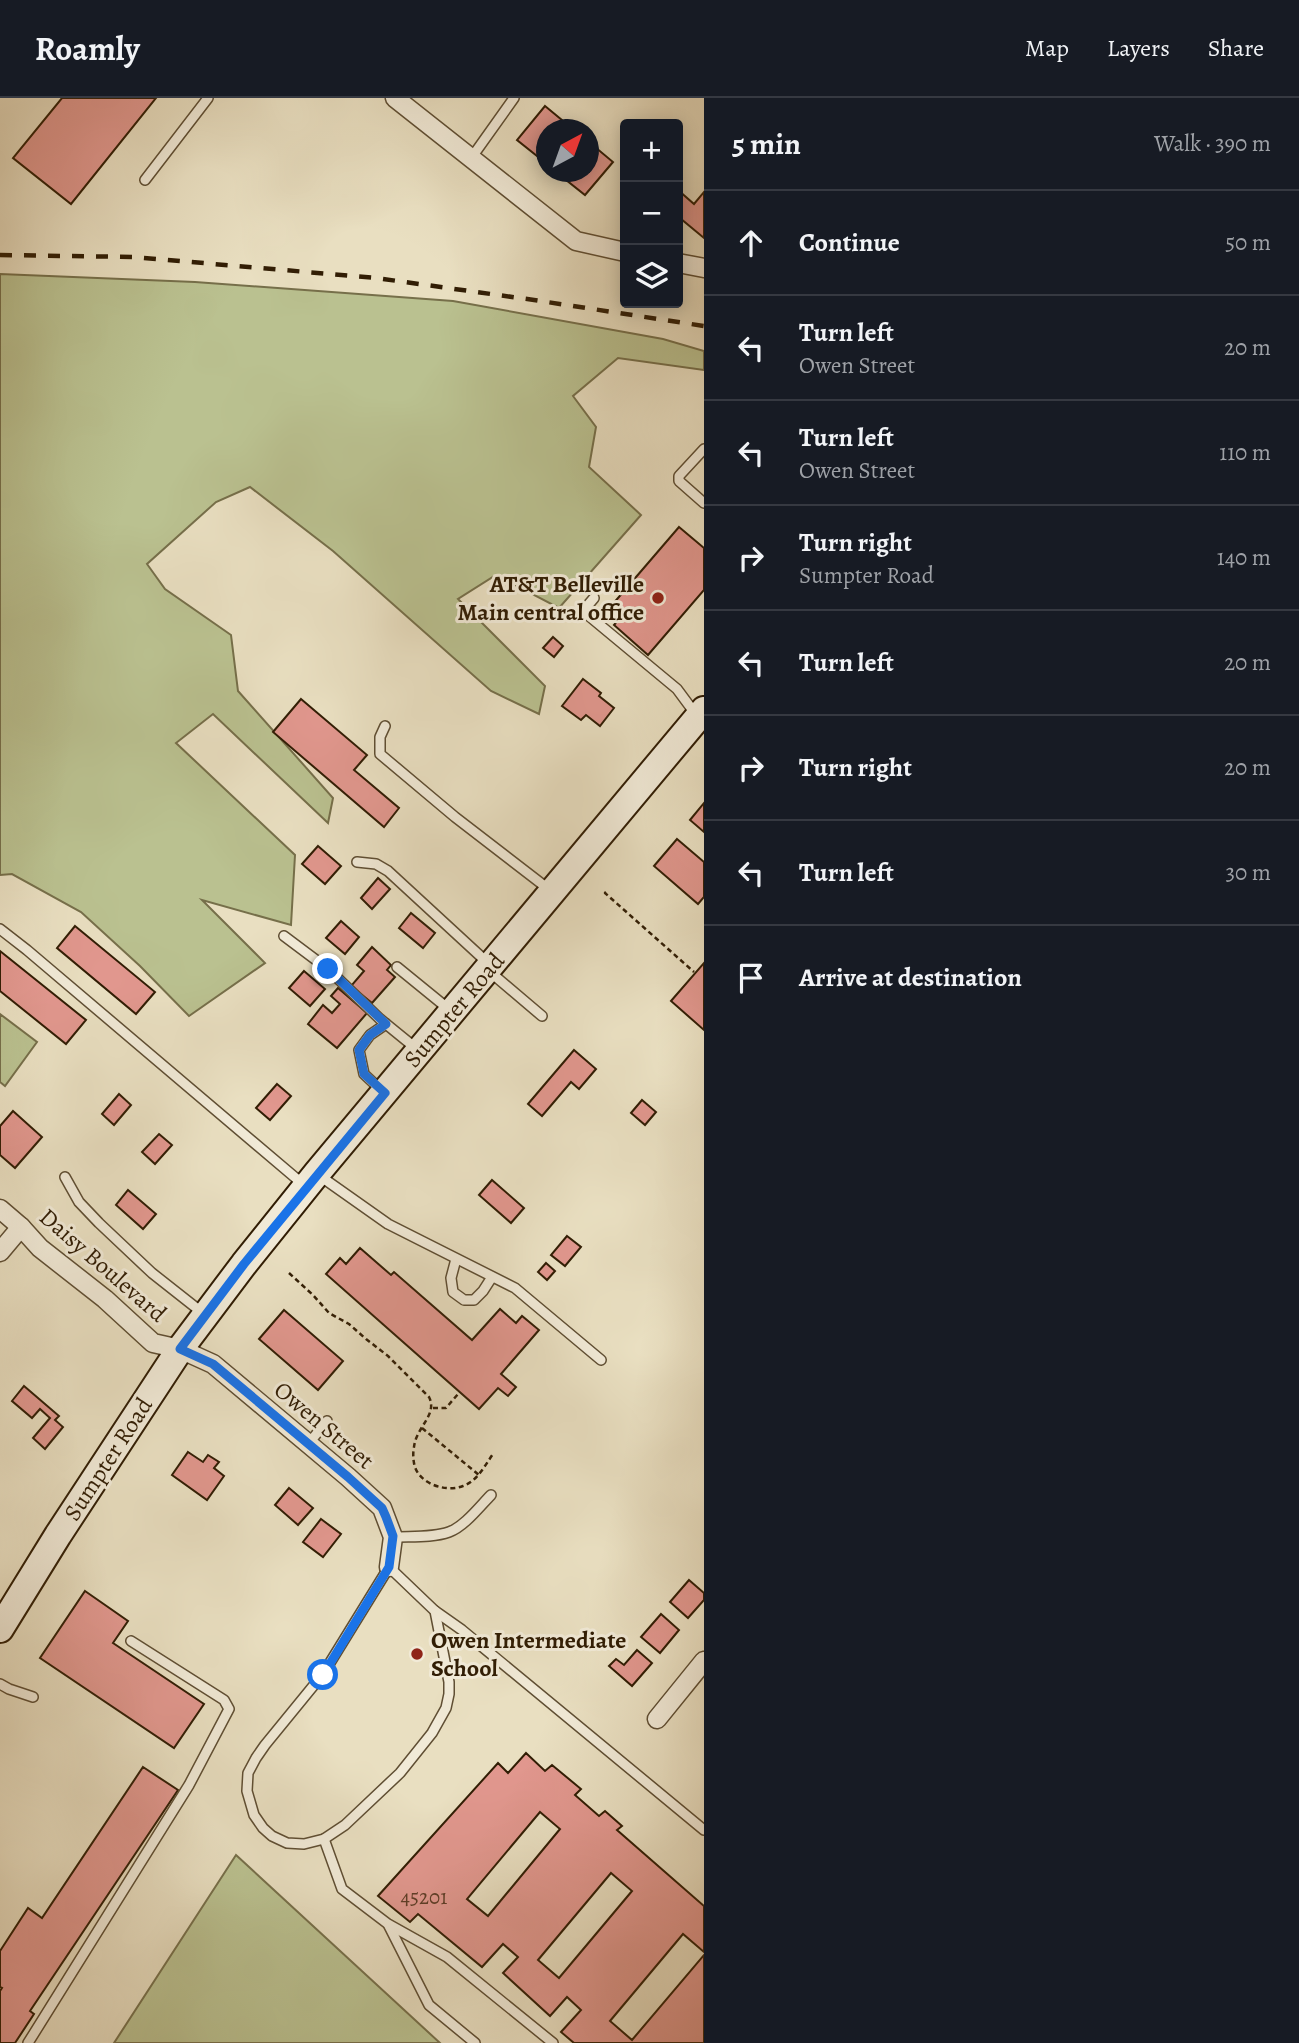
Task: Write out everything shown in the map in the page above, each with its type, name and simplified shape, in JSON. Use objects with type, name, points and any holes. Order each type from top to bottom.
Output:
[{"type":"street","points":[[396,98],[576,241],[620,251]]},
{"type":"street","points":[[683,264],[704,268]]},
{"type":"street","name":"Sumpter Road","points":[[0,1629],[58,1535],[205,1315],[312,1180],[702,716]]},
{"type":"street","name":"Daisy Boulevard","points":[[0,1209],[40,1248],[105,1299],[153,1343],[180,1349]]},
{"type":"street","points":[[0,1252],[21,1227]]},
{"type":"street","name":"Owen Street","points":[[180,1349],[213,1364],[309,1443],[382,1508],[393,1536]]},
{"type":"street","points":[[389,1567],[393,1536]]},
{"type":"street","points":[[657,1718],[704,1661]]},
{"type":"lane","points":[[145,180],[208,98]]},
{"type":"lane","points":[[471,157],[511,102],[498,98]]},
{"type":"lane","points":[[704,449],[679,476],[679,481],[704,503]]},
{"type":"lane","points":[[594,598],[583,611],[677,689],[702,716]]},
{"type":"lane","points":[[385,726],[380,737],[380,754],[455,817],[552,892]]},
{"type":"lane","points":[[357,862],[376,864],[388,871],[542,1016]]},
{"type":"lane","points":[[0,929],[312,1180],[388,1224],[515,1288],[601,1360]]},
{"type":"lane","points":[[284,936],[328,969],[386,1024],[420,1051]]},
{"type":"lane","points":[[397,967],[453,1012]]},
{"type":"lane","points":[[385,1093],[364,1074],[359,1050],[370,1035],[386,1024]]},
{"type":"lane","points":[[65,1177],[79,1202],[99,1223],[152,1273],[205,1315]]},
{"type":"lane","points":[[456,1259],[451,1278],[453,1292],[464,1300],[474,1300],[492,1277]]},
{"type":"lane","points":[[309,1443],[327,1422]]},
{"type":"lane","points":[[393,1536],[451,1532],[473,1515],[491,1495]]},
{"type":"lane","points":[[435,1611],[449,1694],[446,1708],[432,1733],[400,1773],[345,1825],[324,1839],[304,1844],[287,1843],[272,1836],[254,1815],[247,1791],[248,1773],[265,1745],[323,1675],[389,1567],[435,1611],[462,1630],[704,1830]]},
{"type":"lane","points":[[29,2043],[189,1785],[229,1709],[224,1700],[131,1641]]},
{"type":"lane","points":[[0,1684],[33,1697]]},
{"type":"lane","points":[[324,1839],[342,1889],[388,1924],[447,1957],[553,2043]]},
{"type":"lane","points":[[388,1924],[429,2005],[475,2043]]},
{"type":"path","points":[[606,892],[694,972]]},
{"type":"path","points":[[289,1273],[329,1313],[349,1324],[388,1356],[429,1397],[432,1408],[416,1433],[413,1448],[414,1466],[427,1483],[448,1489],[461,1488],[479,1475],[493,1454]]},
{"type":"path","points":[[432,1408],[446,1408],[458,1394]]},
{"type":"path","points":[[421,1427],[479,1475]]},
{"type":"green space","points":[[0,274],[195,282],[453,301],[663,339],[704,351],[704,370],[618,358],[573,396],[596,427],[589,467],[641,515],[559,608],[496,575],[458,599],[545,686],[539,714],[491,691],[333,551],[250,487],[216,502],[147,564],[165,589],[231,635],[238,691],[333,798],[328,823],[213,714],[176,743],[295,855],[291,925],[202,900],[265,963],[189,1016],[81,912],[12,874],[0,875]]},
{"type":"green space","points":[[0,1014],[37,1042],[5,1086],[0,1082]]},
{"type":"green space","points":[[236,1855],[440,2043],[114,2043]]},
{"type":"building","points":[[62,98],[156,98],[71,204],[13,158]]},
{"type":"building","points":[[545,106],[561,119],[536,119],[536,155],[517,140]]},
{"type":"building","points":[[599,150],[613,162],[599,178]]},
{"type":"building","points":[[569,182],[596,182],[585,195]]},
{"type":"building","points":[[704,192],[704,238],[683,221],[683,194],[694,204]]},
{"type":"building","name":"AT&T Belleville Main central office","points":[[679,527],[704,548],[704,590],[648,655],[614,625],[623,615],[612,605]]},
{"type":"building","points":[[553,637],[563,646],[554,657],[543,648]]},
{"type":"building","points":[[583,679],[614,708],[600,726],[586,715],[581,720],[562,706]]},
{"type":"building","points":[[301,699],[367,755],[354,770],[399,808],[384,827],[273,732]]},
{"type":"building","points":[[704,803],[704,832],[690,820]]},
{"type":"building","points":[[677,839],[704,862],[704,897],[698,904],[654,866]]},
{"type":"building","points":[[318,846],[341,866],[325,884],[302,864]]},
{"type":"building","points":[[378,878],[390,889],[372,909],[361,898]]},
{"type":"building","points":[[411,913],[435,933],[423,948],[399,928]]},
{"type":"building","points":[[341,921],[359,937],[345,954],[326,938]]},
{"type":"building","points":[[75,926],[155,992],[136,1014],[57,948]]},
{"type":"building","points":[[372,947],[391,965],[387,970],[395,977],[372,1003],[351,986],[364,971],[357,965]]},
{"type":"building","points":[[0,951],[86,1020],[66,1044],[0,991]]},
{"type":"building","points":[[704,963],[704,1030],[671,1001]]},
{"type":"building","points":[[304,971],[325,989],[310,1006],[289,988]]},
{"type":"building","points":[[338,988],[367,1013],[337,1048],[308,1024],[323,1005],[332,1013],[340,1004],[331,996]]},
{"type":"building","points":[[574,1050],[596,1069],[579,1089],[571,1082],[542,1116],[528,1104]]},
{"type":"building","points":[[277,1084],[291,1096],[270,1120],[256,1108]]},
{"type":"building","points":[[119,1094],[131,1105],[114,1125],[102,1114]]},
{"type":"building","points":[[642,1100],[656,1112],[645,1125],[631,1113]]},
{"type":"building","points":[[13,1111],[42,1137],[15,1168],[0,1155],[0,1126]]},
{"type":"building","points":[[159,1134],[172,1145],[155,1164],[142,1152]]},
{"type":"building","points":[[492,1180],[524,1208],[511,1223],[479,1195]]},
{"type":"building","points":[[128,1190],[156,1214],[143,1229],[116,1205]]},
{"type":"building","points":[[567,1236],[581,1247],[565,1266],[551,1255]]},
{"type":"building","points":[[360,1248],[391,1275],[394,1272],[472,1340],[500,1309],[516,1323],[522,1316],[539,1330],[501,1374],[516,1387],[508,1396],[498,1388],[479,1409],[326,1274],[340,1258],[346,1264]]},
{"type":"building","points":[[546,1263],[555,1271],[547,1280],[538,1272]]},
{"type":"building","points":[[284,1310],[343,1361],[318,1390],[259,1339]]},
{"type":"building","points":[[24,1386],[59,1416],[55,1420],[63,1427],[45,1449],[33,1438],[50,1418],[40,1409],[32,1418],[12,1401]]},
{"type":"building","points":[[188,1452],[203,1462],[208,1455],[219,1462],[214,1468],[224,1476],[207,1500],[172,1475]]},
{"type":"building","points":[[289,1488],[313,1508],[298,1525],[275,1505]]},
{"type":"building","points":[[321,1519],[341,1534],[323,1557],[303,1542]]},
{"type":"building","points":[[689,1580],[704,1593],[704,1600],[688,1618],[670,1602]]},
{"type":"building","points":[[85,1591],[128,1621],[113,1643],[204,1704],[174,1748],[40,1658]]},
{"type":"building","points":[[661,1614],[679,1630],[660,1653],[641,1637]]},
{"type":"building","points":[[637,1650],[652,1663],[632,1686],[609,1666],[616,1659],[624,1665]]},
{"type":"building","points":[[526,1753],[545,1771],[552,1765],[581,1789],[575,1795],[599,1816],[605,1811],[622,1826],[617,1830],[704,1906],[704,1952],[683,1934],[610,2021],[632,2040],[704,1955],[704,2043],[574,2043],[561,2032],[581,2010],[567,1997],[550,2016],[503,1973],[518,1957],[503,1944],[482,1967],[418,1914],[410,1922],[378,1896],[498,1763],[508,1773]],"holes":[[[540,1812],[560,1829],[488,1916],[467,1899]],[[611,1873],[632,1891],[559,1978],[538,1960]]]},
{"type":"building","points":[[143,1767],[178,1790],[30,2011],[34,2014],[15,2043],[0,2043],[0,1951],[28,1908],[42,1918]]},
{"type":"railway","points":[[0,255],[133,257],[376,278],[704,326]]},
{"type":"place","name":"AT&T Belleville Main central office","points":[[658,598]]},
{"type":"place","name":"Owen Intermediate School","points":[[417,1654]]},
{"type":"route","points":[[323,1675],[389,1567],[393,1536],[386,1517],[382,1508],[348,1477],[213,1364],[180,1349],[244,1264],[385,1093],[364,1074],[359,1050],[370,1035],[386,1024],[328,969]]}]
